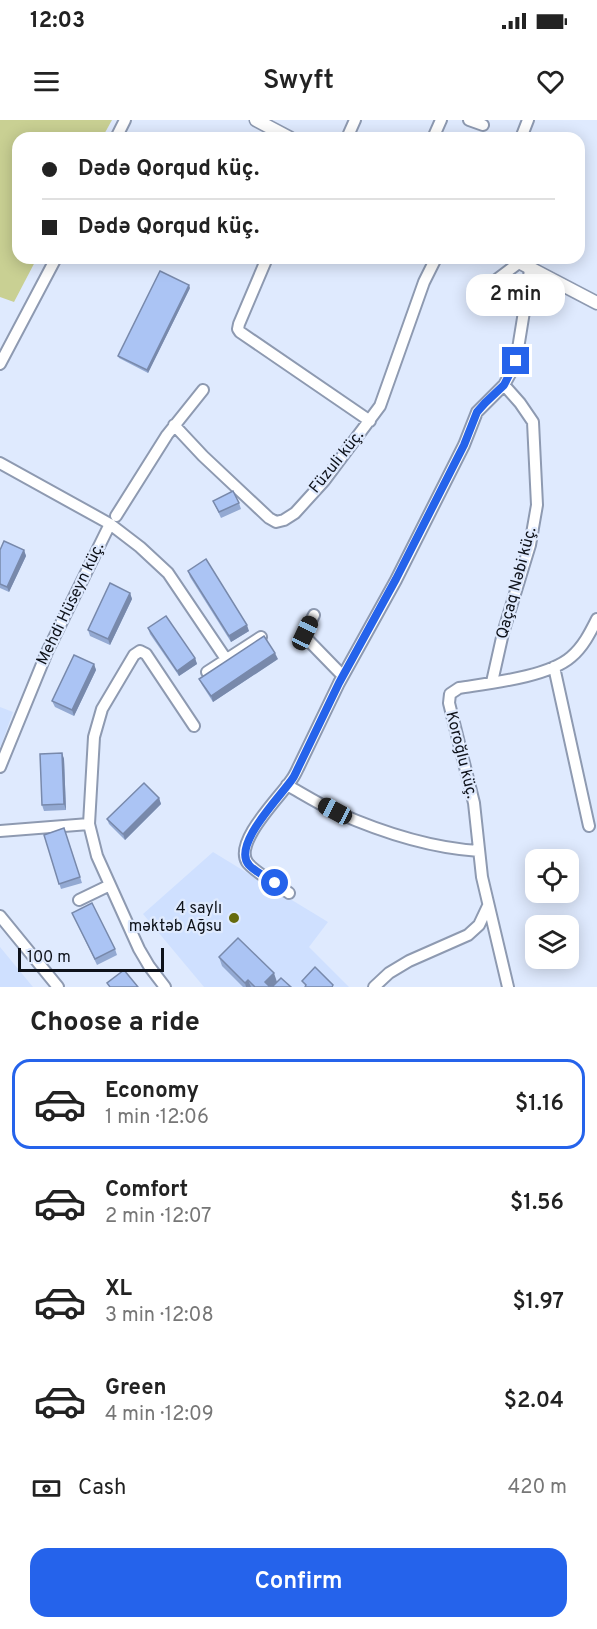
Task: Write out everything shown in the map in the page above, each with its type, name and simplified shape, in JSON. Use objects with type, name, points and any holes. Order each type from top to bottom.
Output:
[{"type":"main road","points":[[256,120],[279,132]]},
{"type":"main road","points":[[522,264],[595,298]]},
{"type":"street","points":[[470,120],[483,125]]},
{"type":"street","points":[[0,364],[53,264]]},
{"type":"street","points":[[264,264],[239,324],[240,332],[370,421]]},
{"type":"street","name":"Füzuli küç.","points":[[174,425],[203,456],[269,518],[276,522],[284,520],[295,513],[324,481],[380,406],[424,282],[433,264]]},
{"type":"street","points":[[479,293],[519,264]]},
{"type":"street","points":[[289,893],[248,864],[244,854],[249,838],[299,766],[343,676],[396,579],[464,445],[477,412],[504,385],[516,361],[528,287],[520,264]]},
{"type":"street","name":"Qaçaq Nəbi küç.","points":[[492,682],[503,633],[530,545],[537,505],[533,422],[504,385]]},
{"type":"street","points":[[203,390],[174,425],[113,520],[168,573],[226,659]]},
{"type":"street","name":"Mehdi Hüseyn küç.","points":[[0,463],[113,520],[47,652],[0,767]]},
{"type":"street","points":[[314,615],[305,633],[308,640],[343,676]]},
{"type":"street","name":"Koroğlu küç.","points":[[508,987],[482,877],[474,803],[448,703],[450,694],[459,688],[528,676],[554,668],[570,658],[586,641],[597,619]]},
{"type":"street","points":[[207,672],[261,637]]},
{"type":"street","points":[[165,987],[139,949],[97,856],[89,824],[94,737],[102,709],[134,655],[140,651],[146,654],[194,726]]},
{"type":"street","points":[[554,668],[589,826]]},
{"type":"street","points":[[287,785],[335,811],[384,830],[438,846],[479,851]]},
{"type":"street","points":[[0,831],[89,824]]},
{"type":"street","points":[[79,900],[110,885]]},
{"type":"street","points":[[374,987],[389,973],[468,935],[479,925],[488,906]]},
{"type":"street","points":[[0,916],[58,987]]},
{"type":"shaded area","points":[[0,707],[13,712],[1,746],[0,746]]},
{"type":"shaded area","name":"4 saylı məktəb Ağsu","points":[[213,852],[328,922],[309,947],[349,987],[204,987],[143,914]]},
{"type":"shaded area","points":[[0,947],[33,987],[0,987]]},
{"type":"green space","points":[[0,120],[112,120],[105,132],[12,132],[12,264],[34,264],[14,302],[0,297]]},
{"type":"building","points":[[160,271],[189,285],[147,370],[118,356]]},
{"type":"building","points":[[233,491],[239,503],[219,512],[213,501]]},
{"type":"building","points":[[4,541],[24,550],[7,587],[0,584],[0,550]]},
{"type":"building","points":[[206,559],[247,625],[229,636],[188,571]]},
{"type":"building","points":[[110,583],[130,593],[108,639],[88,630]]},
{"type":"building","points":[[166,616],[195,658],[177,671],[148,628]]},
{"type":"building","points":[[264,636],[275,653],[211,696],[199,679]]},
{"type":"building","points":[[74,655],[94,664],[72,710],[52,701]]},
{"type":"building","points":[[62,753],[64,804],[42,805],[40,754]]},
{"type":"building","points":[[144,783],[159,798],[123,834],[107,819]]},
{"type":"building","points":[[64,828],[80,877],[59,884],[44,835]]},
{"type":"building","points":[[92,903],[115,949],[95,959],[72,913]]},
{"type":"building","points":[[238,938],[274,973],[265,982],[270,987],[255,987],[248,980],[245,983],[219,957]]},
{"type":"building","points":[[315,967],[333,985],[332,987],[305,987],[302,981]]},
{"type":"building","points":[[124,970],[138,987],[110,987],[107,983]]},
{"type":"building","points":[[281,978],[291,987],[272,987]]},
{"type":"place","name":"4 saylı məktəb Ağsu","points":[[234,918]]},
{"type":"route","points":[[275,883],[248,864],[244,854],[249,838],[299,766],[339,683],[396,579],[464,445],[477,412],[504,385],[516,361]]}]
